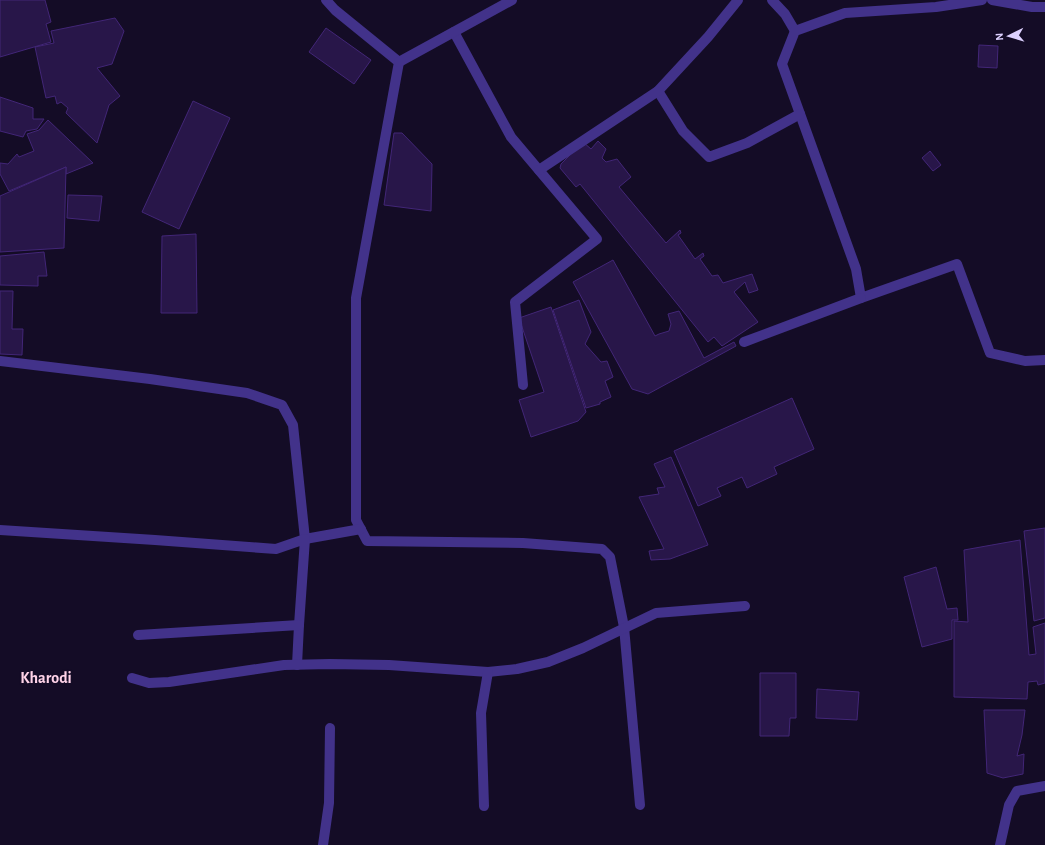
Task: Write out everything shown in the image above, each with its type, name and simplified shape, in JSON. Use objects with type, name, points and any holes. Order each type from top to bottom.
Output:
[{"type":"street","points":[[326,0],[335,10],[399,62]]},
{"type":"street","points":[[399,62],[512,0]]},
{"type":"street","points":[[539,170],[658,91],[708,37],[738,0]]},
{"type":"street","points":[[772,0],[785,14],[795,31]]},
{"type":"street","points":[[861,298],[856,269],[782,64],[795,31],[845,14],[936,7],[982,0]]},
{"type":"street","points":[[992,0],[1032,7],[1045,7]]},
{"type":"street","points":[[454,32],[511,137],[597,239],[515,302],[523,385]]},
{"type":"street","points":[[399,62],[356,298],[356,520],[367,541],[523,543],[602,549],[610,557],[624,628],[640,805]]},
{"type":"street","points":[[658,91],[684,132],[709,157],[747,143],[800,114]]},
{"type":"street","points":[[744,342],[957,264],[990,353],[1025,361],[1045,360]]},
{"type":"street","points":[[0,361],[150,378],[247,393],[282,405],[293,425],[305,539],[299,625],[298,665]]},
{"type":"street","points":[[0,530],[155,540],[276,550],[305,539],[361,529]]},
{"type":"street","points":[[132,678],[149,683],[169,682],[284,665],[330,664],[389,665],[488,672],[517,670],[548,662],[583,648],[656,613],[745,606]]},
{"type":"street","points":[[138,636],[299,625]]},
{"type":"street","points":[[484,806],[481,713],[488,672]]},
{"type":"street","points":[[323,845],[329,803],[330,728]]},
{"type":"street","points":[[1000,845],[1009,806],[1017,791],[1045,786]]},
{"type":"building","points":[[0,0],[45,0],[51,22],[46,24],[51,42],[0,57]]},
{"type":"building","points":[[115,18],[124,31],[112,64],[97,68],[120,96],[109,105],[97,143],[66,113],[68,108],[61,102],[57,104],[55,96],[46,98],[35,47],[54,43],[51,31]]},
{"type":"building","points":[[326,28],[371,60],[354,84],[309,52]]},
{"type":"building","points":[[979,45],[998,46],[997,68],[978,67]]},
{"type":"building","points":[[0,97],[33,108],[33,119],[44,119],[37,129],[26,131],[23,137],[0,131]]},
{"type":"building","points":[[193,101],[230,118],[179,229],[142,212]]},
{"type":"building","points":[[48,120],[93,163],[66,174],[66,167],[9,191],[0,174],[0,163],[8,164],[17,154],[19,157],[34,151],[27,134],[39,130]]},
{"type":"building","points":[[394,133],[402,133],[432,164],[431,211],[384,205]]},
{"type":"building","points":[[598,141],[606,149],[602,158],[606,162],[617,159],[631,177],[619,187],[666,243],[680,230],[681,233],[678,235],[695,259],[703,253],[704,256],[700,259],[712,276],[718,275],[723,283],[752,274],[758,290],[749,293],[745,282],[734,292],[758,322],[722,346],[714,337],[708,342],[580,184],[576,187],[560,168],[561,164],[583,142],[591,149]]},
{"type":"building","points":[[930,151],[941,165],[933,171],[922,158]]},
{"type":"building","points":[[66,167],[64,248],[0,252],[0,196]]},
{"type":"building","points":[[68,195],[102,196],[99,221],[67,218]]},
{"type":"building","points":[[196,234],[197,313],[161,313],[162,236]]},
{"type":"building","points":[[44,252],[47,276],[38,276],[38,286],[0,285],[0,256]]},
{"type":"building","points":[[613,260],[655,336],[669,331],[671,324],[668,314],[679,311],[704,358],[734,342],[736,346],[648,394],[632,389],[573,282]]},
{"type":"building","points":[[0,291],[13,291],[12,329],[23,329],[22,355],[0,354]]},
{"type":"building","points":[[579,300],[591,332],[585,344],[601,362],[607,361],[613,377],[605,381],[611,397],[600,402],[600,404],[586,408],[553,310]]},
{"type":"building","points":[[551,307],[586,412],[578,421],[531,437],[519,400],[544,392],[519,318]]},
{"type":"building","points":[[792,398],[814,449],[774,467],[777,474],[747,488],[742,477],[717,488],[721,496],[698,506],[674,451]]},
{"type":"building","points":[[671,457],[708,545],[670,559],[651,560],[649,551],[664,549],[639,497],[659,494],[657,488],[665,487],[654,464]]},
{"type":"building","points":[[1045,528],[1045,618],[1034,621],[1024,531]]},
{"type":"building","points":[[1020,540],[1029,655],[1036,654],[1033,627],[1045,623],[1045,683],[1038,685],[1037,681],[1028,682],[1027,699],[954,697],[954,621],[968,622],[964,550]]},
{"type":"building","points":[[936,567],[947,609],[957,608],[958,620],[952,620],[952,639],[922,647],[904,577]]},
{"type":"building","points":[[760,673],[796,673],[796,718],[790,718],[789,736],[760,736]]},
{"type":"building","points":[[817,689],[859,692],[857,720],[816,718]]},
{"type":"building","points":[[984,710],[1025,710],[1022,735],[1017,756],[1024,754],[1023,774],[1003,778],[987,773]]},
{"type":"district","name":"Kharodi","points":[[46,677]]}]
